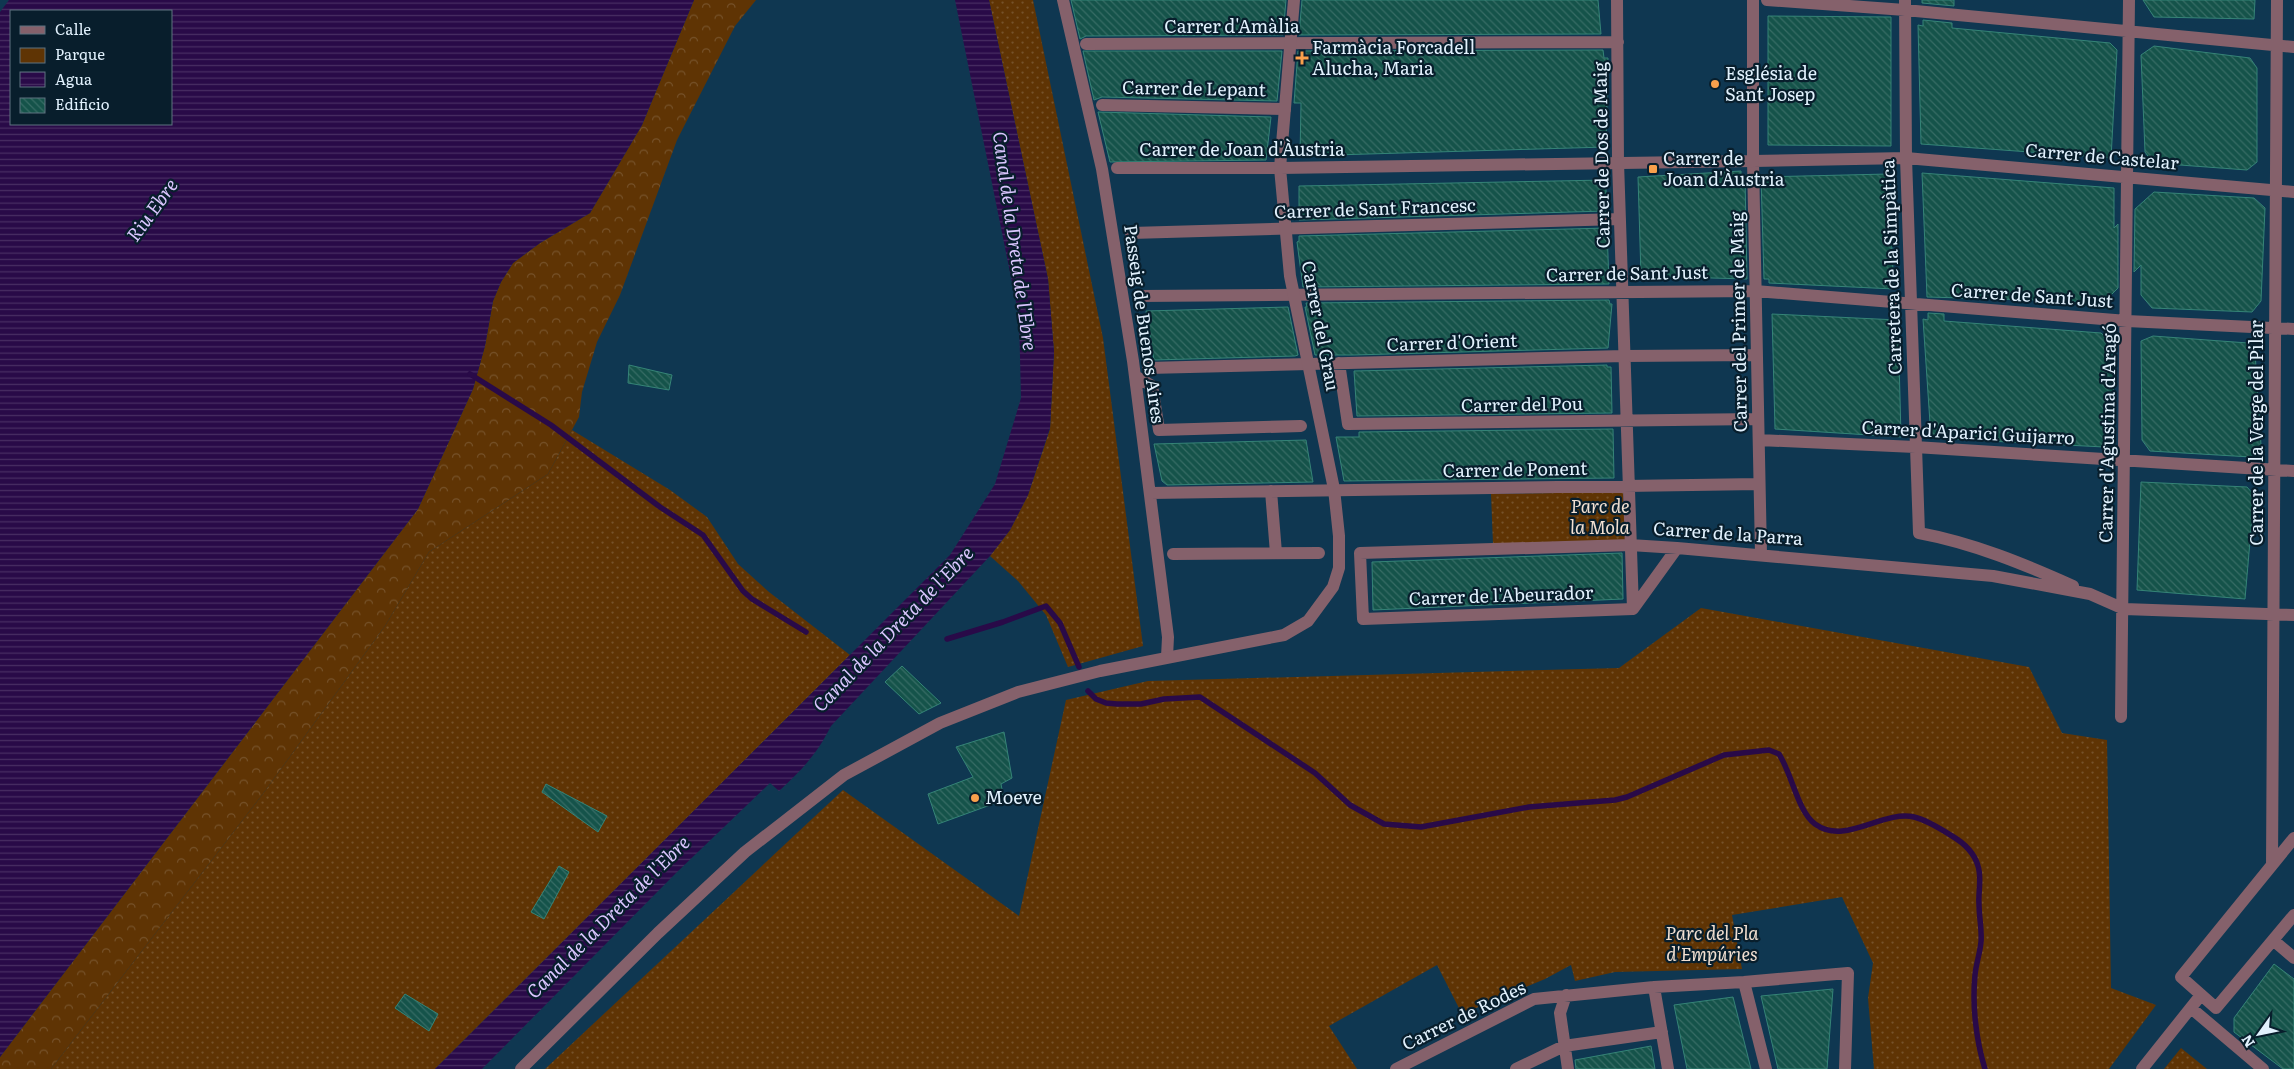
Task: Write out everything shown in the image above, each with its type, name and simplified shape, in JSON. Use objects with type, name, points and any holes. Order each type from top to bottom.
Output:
[{"type":"street","name":"Passeig de Buenos Aires","points":[[1062,0],[1102,169],[1135,376],[1168,637],[1167,658]]},
{"type":"street","name":"Carrer del Grau","points":[[521,1069],[658,933],[745,852],[844,775],[940,723],[995,700],[1063,680],[1284,635],[1308,621],[1333,587],[1339,568],[1334,489],[1294,296],[1280,168],[1294,0]]},
{"type":"street","name":"Carrer de Dos de Maig","points":[[1618,0],[1618,162],[1633,608]]},
{"type":"street","name":"Carrer del Primer de Maig","points":[[1753,0],[1753,161],[1761,554]]},
{"type":"street","points":[[1767,0],[1905,5],[2129,33],[2294,47]]},
{"type":"street","name":"Carrer d'Agustina d'Aragó","points":[[2121,717],[2126,459],[2129,0]]},
{"type":"street","name":"Carrer de la Verge del Pilar","points":[[2272,866],[2277,0]]},
{"type":"street","name":"Carretera de la Simpàtica","points":[[1905,5],[1906,158],[1918,533]]},
{"type":"street","name":"Carrer d'Amàlia","points":[[1086,44],[1290,45],[1618,42]]},
{"type":"street","name":"Carrer de Lepant","points":[[1102,105],[1285,109]]},
{"type":"street","name":"Carrer de Joan d'Àustria","points":[[1117,168],[1280,168],[1906,158]]},
{"type":"street","name":"Carrer de Castelar","points":[[1906,158],[2294,192]]},
{"type":"street","name":"Carrer de Sant Francesc","points":[[1131,233],[1620,219]]},
{"type":"street","name":"Carrer de Sant Just","points":[[1139,296],[1294,296],[1755,290],[1910,305],[2127,321],[2294,329]]},
{"type":"street","name":"Carrer d'Orient","points":[[1148,368],[1624,356],[1757,356]]},
{"type":"street","name":"Carrer del Pou","points":[[1340,364],[1348,424],[1758,419]]},
{"type":"street","points":[[1135,376],[1152,386],[1159,430],[1302,426]]},
{"type":"street","name":"Carrer d'Aparici Guijarro","points":[[1759,440],[2126,459],[2294,471]]},
{"type":"street","name":"Carrer de Ponent","points":[[1150,493],[1760,484]]},
{"type":"street","points":[[1271,491],[1276,553]]},
{"type":"street","name":"Carrer de la Parra","points":[[1918,533],[1943,538],[2013,560],[2124,609]]},
{"type":"street","name":"Carrer de la Parra","points":[[1360,553],[1630,545],[1761,554],[1993,576],[2090,594]]},
{"type":"street","points":[[1633,608],[1677,548]]},
{"type":"street","points":[[1172,554],[1319,553]]},
{"type":"street","name":"Carrer de l'Abeurador","points":[[1360,553],[1362,619],[1633,608]]},
{"type":"street","points":[[2124,609],[2294,615]]},
{"type":"street","points":[[2294,838],[2181,977],[2216,1008],[2294,915]]},
{"type":"street","points":[[2273,940],[2294,958]]},
{"type":"street","name":"Carrer de Rodes","points":[[1396,1069],[1534,999],[1654,987],[1848,973],[1845,1069]]},
{"type":"street","points":[[1744,982],[1766,1069]]},
{"type":"street","points":[[1654,987],[1668,1069]]},
{"type":"street","points":[[1566,995],[1560,1013],[1568,1069]]},
{"type":"street","points":[[2142,1069],[2201,995]]},
{"type":"street","points":[[2191,1008],[2264,1069]]},
{"type":"street","points":[[1516,1069],[1564,1046],[1662,1032]]},
{"type":"green space","points":[[694,0],[756,0],[735,26],[677,140],[620,295],[597,342],[582,392],[579,417],[548,474],[429,552],[385,626],[262,795],[51,1069],[0,1069],[0,1057],[418,509],[473,389],[485,346],[493,301],[501,282],[513,263],[540,243],[590,213],[642,125]]},
{"type":"green space","points":[[989,0],[1033,0],[1103,338],[1143,646],[1068,667],[1046,615],[1018,581],[990,556],[1010,530],[1028,495],[1050,429],[1054,352],[1048,279]]},
{"type":"green space","points":[[572,430],[670,490],[707,517],[738,564],[769,592],[850,655],[435,1069],[51,1069],[262,795],[385,626],[429,552],[548,474]]},
{"type":"green space","name":"Parc de la Mola","points":[[1623,492],[1626,541],[1493,544],[1491,494]]},
{"type":"green space","name":"Parc del Pla d'Empúries","points":[[1701,608],[2029,667],[2062,733],[2107,740],[2111,988],[2156,1005],[2109,1069],[1874,1069],[1868,998],[1873,963],[1842,897],[1732,915],[1742,969],[1615,972],[1575,981],[1571,965],[1545,979],[1462,1014],[1437,965],[1329,1026],[1357,1069],[545,1069],[843,790],[1019,916],[1066,700],[1148,681],[1619,668]]},
{"type":"green space","points":[[2181,1048],[2207,1069],[2164,1069]]},
{"type":"water","name":"Riu Ebre","points":[[9,0],[694,0],[642,125],[590,213],[540,243],[513,263],[501,282],[493,301],[485,346],[473,389],[418,509],[0,1057],[0,12]]},
{"type":"water","name":"Canal de la Dreta de l'Ebre","points":[[955,0],[989,0],[1048,279],[1054,352],[1050,428],[1028,495],[1010,530],[990,556],[831,726],[802,769],[779,791],[770,783],[676,873],[482,1069],[435,1069],[950,555],[995,484],[1021,398],[1019,317]]},
{"type":"building","points":[[1071,0],[1286,0],[1283,35],[1086,36],[1080,39]]},
{"type":"building","points":[[1302,0],[1598,0],[1601,34],[1299,35]]},
{"type":"building","points":[[1922,0],[1954,0],[1954,6],[1922,3]]},
{"type":"building","points":[[2143,0],[2255,0],[2254,19],[2154,17]]},
{"type":"building","points":[[1768,16],[1891,17],[1891,146],[1768,145]]},
{"type":"building","points":[[1923,20],[1952,23],[1952,28],[2110,43],[2117,50],[2111,158],[1921,144],[1918,25],[1923,26]]},
{"type":"building","points":[[2154,46],[2250,58],[2257,68],[2257,162],[2247,170],[2153,163],[2145,152],[2141,55]]},
{"type":"building","points":[[1603,50],[1604,58],[1608,58],[1606,147],[1300,156],[1301,103],[1294,103],[1298,51]]},
{"type":"building","points":[[1083,51],[1282,51],[1277,101],[1102,97],[1094,100]]},
{"type":"building","points":[[1098,112],[1271,117],[1266,160],[1110,162]]},
{"type":"building","points":[[1741,171],[1741,177],[1745,177],[1747,279],[1641,276],[1638,177]]},
{"type":"building","points":[[1922,173],[2114,188],[2114,228],[2118,224],[2118,288],[2104,302],[1927,297]]},
{"type":"building","points":[[1888,174],[1894,289],[1769,283],[1769,279],[1764,279],[1761,177]]},
{"type":"building","points":[[1606,180],[1606,211],[1299,220],[1299,186]]},
{"type":"building","points":[[2154,192],[2254,198],[2265,208],[2261,301],[2252,312],[2152,308],[2141,295],[2141,265],[2134,272],[2135,209]]},
{"type":"building","points":[[1607,228],[1609,284],[1303,287],[1297,242],[1299,241],[1299,236]]},
{"type":"building","points":[[1609,300],[1610,304],[1612,304],[1608,348],[1353,355],[1315,355],[1305,307],[1307,307],[1306,303]]},
{"type":"building","points":[[1288,307],[1298,355],[1154,360],[1146,311]]},
{"type":"building","points":[[1928,313],[1944,314],[1944,321],[2101,333],[2112,343],[2115,440],[2104,447],[1931,438],[1923,319],[1928,320]]},
{"type":"building","points":[[1772,314],[1898,320],[1901,437],[1775,429]]},
{"type":"building","points":[[2153,336],[2248,343],[2255,352],[2261,445],[2251,457],[2150,451],[2142,440],[2141,341]]},
{"type":"building","points":[[629,365],[672,375],[669,390],[628,383]]},
{"type":"building","points":[[1607,365],[1607,367],[1611,367],[1612,413],[1357,416],[1354,371]]},
{"type":"building","points":[[1613,429],[1614,478],[1344,481],[1336,437],[1359,437],[1359,432]]},
{"type":"building","points":[[1306,440],[1313,482],[1167,485],[1162,481],[1154,444]]},
{"type":"building","points":[[2141,482],[2247,487],[2254,495],[2245,599],[2137,590]]},
{"type":"building","points":[[1622,553],[1623,599],[1373,610],[1372,562]]},
{"type":"building","points":[[902,666],[941,703],[919,714],[885,682]]},
{"type":"building","points":[[1004,732],[1012,778],[1001,784],[1004,800],[938,824],[928,794],[973,777],[956,747]]},
{"type":"building","points":[[546,784],[607,816],[598,832],[542,792]]},
{"type":"building","points":[[559,866],[569,872],[544,919],[531,912]]},
{"type":"building","points":[[2274,964],[2294,979],[2294,1069],[2283,1069],[2234,1032],[2234,1018]]},
{"type":"building","points":[[1833,989],[1827,1069],[1778,1069],[1761,996]]},
{"type":"building","points":[[405,994],[438,1014],[429,1031],[395,1008]]},
{"type":"building","points":[[1733,997],[1751,1069],[1687,1069],[1674,1005]]},
{"type":"building","points":[[1651,1046],[1655,1069],[1576,1069],[1575,1060]]},
{"type":"waterway","points":[[470,374],[551,425],[660,507],[703,535],[743,591],[752,599],[806,632]]},
{"type":"waterway","points":[[947,639],[1003,622],[1046,606],[1060,623],[1079,667]]},
{"type":"waterway","points":[[1088,691],[1096,699],[1106,703],[1117,704],[1141,704],[1164,699],[1200,697],[1315,773],[1350,805],[1384,824],[1421,827],[1529,807],[1615,800],[1627,797],[1724,755],[1769,750],[1779,754],[1804,811],[1815,824],[1827,830],[1839,831],[1851,830],[1889,818],[1914,817],[1934,825],[1956,839],[1968,848],[1974,856],[1980,875],[1981,937],[1975,975],[1974,1010],[1985,1069]]},
{"type":"place","name":"Farmàcia Forcadell Alucha, Maria","points":[[1302,58]]},
{"type":"place","name":"Església de Sant Josep","points":[[1715,84]]},
{"type":"place","name":"Carrer de Joan d'Àustria","points":[[1653,169]]},
{"type":"place","name":"Moeve","points":[[975,798]]}]
